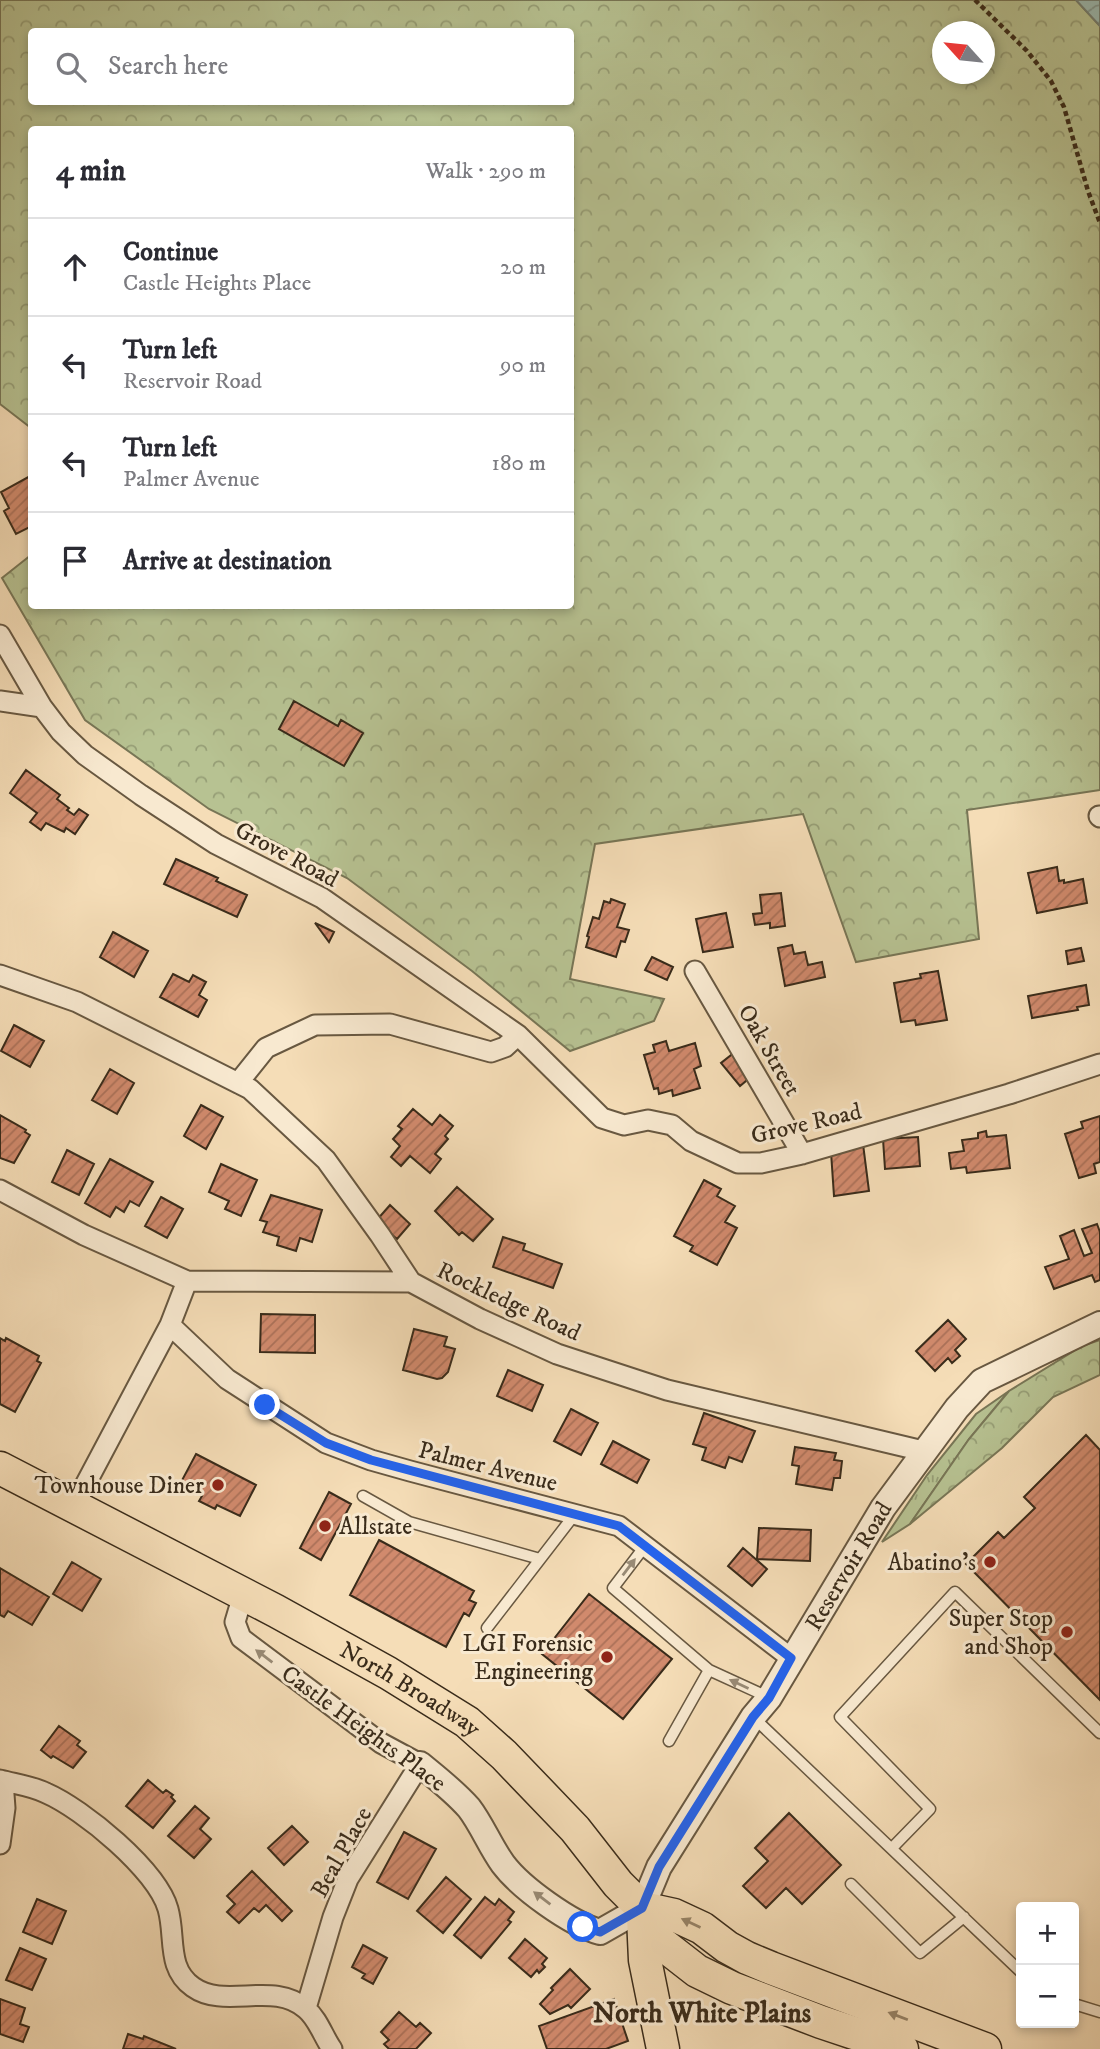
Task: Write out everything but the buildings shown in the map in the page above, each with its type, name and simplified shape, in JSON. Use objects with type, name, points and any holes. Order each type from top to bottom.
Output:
[{"type":"main road","name":"North Broadway","points":[[0,1468],[388,1673],[467,1722],[504,1755],[558,1811],[618,1884],[642,1908],[661,1943],[697,1971],[821,2022],[902,2049]]},
{"type":"main road","points":[[663,2049],[645,1959],[642,1908],[674,1914],[702,1928],[747,1958],[985,2049]]},
{"type":"street","name":"Grove Road","points":[[0,635],[42,707],[61,733],[85,755],[216,844],[322,898],[518,1035],[603,1118],[624,1125],[648,1120],[672,1125],[691,1141],[738,1163],[761,1163],[802,1154],[1009,1094],[1100,1064]]},
{"type":"street","points":[[0,701],[42,707]]},
{"type":"street","name":"Oak Street","points":[[695,971],[802,1154]]},
{"type":"street","points":[[0,975],[77,1002],[250,1089],[326,1160],[411,1282]]},
{"type":"street","points":[[238,1083],[266,1048],[315,1025],[390,1024],[491,1052],[505,1047],[518,1035]]},
{"type":"street","name":"Rockledge Road","points":[[0,1189],[184,1289],[411,1282],[480,1320],[569,1358],[667,1390],[923,1451]]},
{"type":"street","points":[[74,1506],[170,1325],[184,1289]]},
{"type":"street","name":"Reservoir Road","points":[[642,1908],[659,1867],[753,1717],[769,1698],[883,1508],[923,1451],[982,1381],[1100,1324]]},
{"type":"street","name":"Palmer Avenue","points":[[170,1325],[227,1378],[326,1443],[410,1471],[619,1526],[791,1658]]},
{"type":"street","name":"Castle Heights Place","points":[[243,1595],[235,1622],[241,1638],[381,1743],[420,1764],[448,1786],[470,1810],[504,1866],[527,1887],[573,1922],[600,1932],[642,1908]]},
{"type":"street","name":"Beal Place","points":[[306,2008],[333,1917],[348,1880],[420,1764]]},
{"type":"street","points":[[0,1844],[5,1808],[2,1780],[46,1793],[70,1807],[122,1848],[160,1889],[169,1910],[173,1960],[183,1977],[195,1989],[216,1995],[282,1995],[306,2008],[332,2049]]},
{"type":"lane","points":[[363,1496],[409,1522],[540,1559]]},
{"type":"lane","points":[[487,1628],[575,1513]]},
{"type":"lane","points":[[645,1546],[613,1588],[709,1670],[769,1698]]},
{"type":"lane","points":[[892,1847],[930,1809],[840,1717],[955,1592],[1100,1732]]},
{"type":"lane","points":[[669,1741],[709,1670]]},
{"type":"lane","points":[[753,1717],[1016,1967]]},
{"type":"lane","points":[[851,1884],[920,1953],[964,1917]]},
{"type":"lane","points":[[1079,2006],[1100,2012]]},
{"type":"path","points":[[975,0],[1027,51],[1051,81],[1064,107],[1100,223]]},
{"type":"green space","points":[[0,0],[1076,0],[1100,26],[1100,790],[967,810],[979,939],[856,962],[803,814],[595,844],[570,979],[664,999],[654,1021],[570,1051],[472,971],[347,878],[209,809],[85,720],[2,578],[28,557],[28,609],[574,609],[574,126],[28,126],[28,426],[0,404]]},
{"type":"green space","points":[[1100,1340],[1100,1375],[1053,1397],[1002,1448],[910,1524],[969,1439],[1009,1391],[1082,1346]]},
{"type":"green space","points":[[1009,1391],[969,1439],[910,1524],[882,1542],[927,1475],[976,1414]]},
{"type":"water","points":[[1076,0],[1100,0],[1100,26]]},
{"type":"place","name":"Townhouse Diner","points":[[218,1485]]},
{"type":"place","name":"Allstate","points":[[325,1526]]},
{"type":"place","name":"Abatino's","points":[[990,1562]]},
{"type":"place","name":"Super Stop and Shop","points":[[1067,1632]]},
{"type":"place","name":"LGI Forensic Engineering","points":[[607,1657]]},
{"type":"district","name":"North White Plains","points":[[702,2012]]},
{"type":"route","points":[[265,1405],[326,1443],[371,1460],[619,1526],[791,1658],[769,1698],[753,1717],[659,1867],[642,1908],[600,1932],[583,1927]]}]
